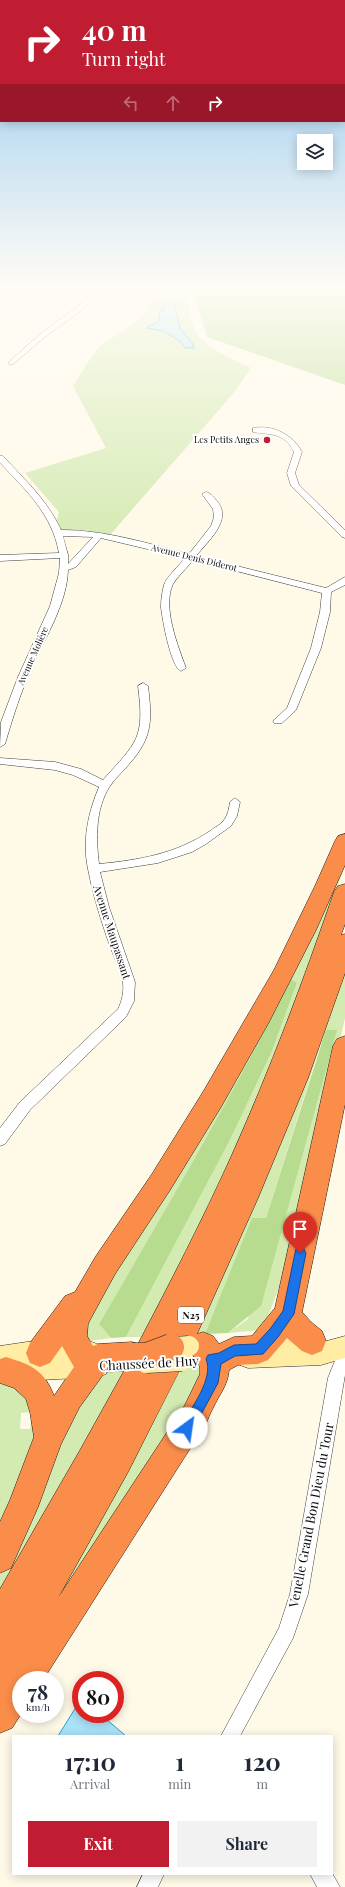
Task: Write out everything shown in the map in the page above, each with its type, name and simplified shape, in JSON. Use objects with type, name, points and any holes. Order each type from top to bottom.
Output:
[{"type":"highway","points":[[86,1359],[73,1342],[73,1325],[78,1312],[99,1276],[161,1182],[239,1055],[286,968],[319,900],[345,841]]},
{"type":"highway","name":"N25","points":[[0,1620],[97,1449],[158,1334],[227,1194],[278,1074],[310,993],[345,892]]},
{"type":"highway","name":"N25","points":[[0,1670],[113,1468],[181,1338],[245,1198],[293,1085],[345,942]]},
{"type":"highway","points":[[86,1359],[258,1350],[266,1341],[288,1314],[345,1046]]},
{"type":"highway","points":[[40,1353],[78,1300],[99,1276]]},
{"type":"highway","points":[[288,1314],[297,1330],[312,1341]]},
{"type":"highway","points":[[30,1671],[195,1415],[208,1402],[202,1354]]},
{"type":"highway","points":[[0,1557],[23,1507],[49,1437],[69,1398],[86,1359]]},
{"type":"highway","points":[[2,1367],[25,1378],[40,1394],[46,1413],[49,1437]]},
{"type":"highway","points":[[0,1716],[12,1698]]},
{"type":"main road","points":[[266,1341],[312,1341],[345,1347]]},
{"type":"main road","points":[[202,1354],[321,1354],[345,1347]]},
{"type":"main road","points":[[2,1367],[40,1353],[86,1359]]},
{"type":"main road","name":"Chaussée de Huy","points":[[2,1367],[86,1359]]},
{"type":"street","points":[[256,430],[272,431],[284,436],[293,443],[298,452],[291,473],[295,486],[345,536]]},
{"type":"street","name":"Avenue Molière","points":[[0,458],[45,508],[59,533],[64,555],[65,568],[62,586],[51,615],[17,691],[0,744]]},
{"type":"street","points":[[181,668],[172,642],[164,607],[169,584],[215,527],[219,518],[217,505],[206,494]]},
{"type":"street","points":[[332,523],[345,520]]},
{"type":"street","name":"Avenue Denis Diderot","points":[[59,533],[77,532],[99,535],[327,591]]},
{"type":"street","points":[[65,568],[73,565],[99,535]]},
{"type":"street","points":[[0,558],[64,555]]},
{"type":"street","points":[[278,721],[291,710],[316,648],[325,612],[327,591],[338,586],[345,580]]},
{"type":"street","points":[[0,761],[55,766],[77,772],[105,785],[129,760],[142,740],[147,723],[143,686]]},
{"type":"street","name":"Avenue Maupassant","points":[[0,1140],[8,1126],[25,1106],[115,1021],[126,1006],[130,993],[128,977],[98,893],[91,854],[95,809],[105,785]]},
{"type":"street","points":[[93,869],[143,863],[187,850],[214,834],[230,820],[235,802]]},
{"type":"street","name":"Venelle Grand Bon Dieu du Tour","points":[[231,1735],[287,1632],[299,1594],[336,1378],[345,1353]]},
{"type":"street","points":[[147,1887],[153,1875]]},
{"type":"street","points":[[321,1875],[330,1887]]},
{"type":"green space","points":[[80,375],[246,375],[231,396],[110,535],[84,530],[60,530],[57,520],[59,512],[25,473],[106,448],[73,386]]},
{"type":"green space","points":[[316,375],[345,375],[345,385]]},
{"type":"green space","points":[[345,855],[345,865],[282,1040],[243,1134],[212,1203],[180,1271],[111,1405],[0,1602],[0,1575],[83,1387],[92,1379],[102,1374],[124,1371],[141,1337],[126,1337],[230,1140],[272,1051],[297,983],[291,980],[222,1110],[99,1324],[111,1338],[89,1341],[82,1332],[84,1313],[131,1243],[206,1123],[263,1025],[315,924]]},
{"type":"green space","points":[[345,964],[345,1018],[293,1249],[263,1330],[228,1333],[248,1319],[325,1030],[266,1218],[216,1308],[205,1334],[179,1368],[207,1367],[208,1370],[0,1691]]},
{"type":"green space","points":[[291,979],[297,983],[272,1051],[230,1140],[126,1337],[111,1338],[99,1324],[222,1110]]},
{"type":"green space","points":[[326,1030],[337,1030],[261,1306],[228,1333],[205,1334],[252,1218],[266,1218]]},
{"type":"green space","points":[[0,1376],[20,1384],[41,1419],[31,1419],[31,1412],[21,1413],[20,1429],[30,1429],[31,1423],[41,1423],[0,1527]]},
{"type":"water","points":[[72,1713],[72,1723],[111,1723],[125,1735],[59,1735]]},
{"type":"place","name":"Les Petits Anges","points":[[267,440]]},
{"type":"route","points":[[187,1428],[214,1378],[215,1363],[212,1359],[221,1359],[234,1351],[258,1350],[274,1333],[288,1314],[300,1253]]}]
